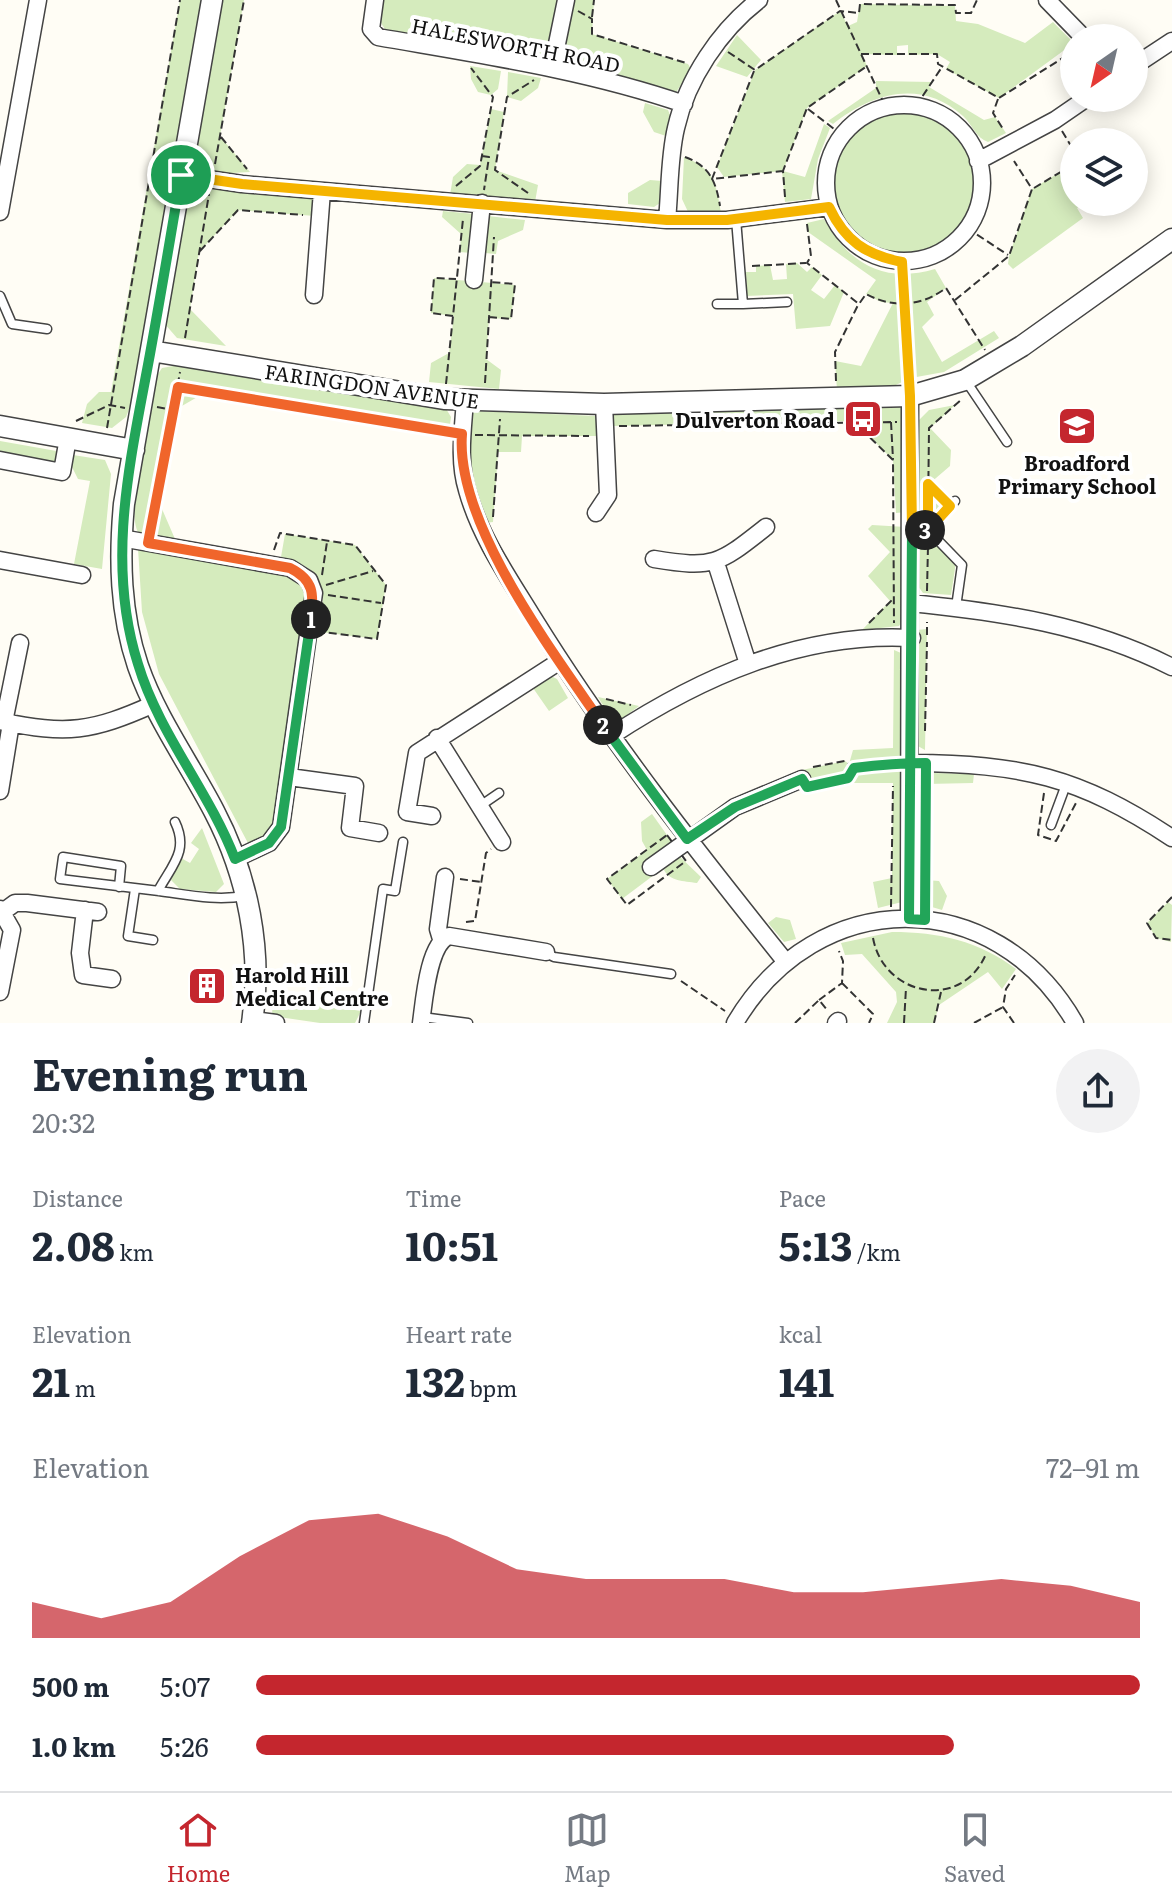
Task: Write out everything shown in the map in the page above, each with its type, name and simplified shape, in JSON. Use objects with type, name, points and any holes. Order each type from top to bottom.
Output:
[{"type":"street","points":[[0,212],[2,185],[38,0]]},
{"type":"street","points":[[212,0],[141,405],[121,538],[120,579],[138,666],[154,704],[213,810],[235,859],[246,896],[256,969],[252,1022],[276,1023]]},
{"type":"street","name":"HALESWORTH ROAD","points":[[375,0],[371,29],[378,37],[552,68],[621,84],[684,104]]},
{"type":"street","points":[[667,220],[673,153],[684,104],[716,44],[759,0]]},
{"type":"street","points":[[1047,0],[1070,24]]},
{"type":"street","points":[[552,68],[565,1]]},
{"type":"street","points":[[1148,57],[1172,41]]},
{"type":"street","points":[[916,106],[951,121],[968,139],[978,161],[982,185],[977,209],[967,228],[949,248],[927,258],[902,262],[878,257],[856,245],[839,227],[829,207],[825,180],[830,157],[842,135],[859,119],[886,108],[916,106]]},
{"type":"street","points":[[978,161],[1067,112]]},
{"type":"street","points":[[181,175],[262,186],[667,220],[729,219],[829,207]]},
{"type":"street","points":[[314,295],[322,191]]},
{"type":"street","points":[[474,280],[489,204]]},
{"type":"street","name":"FARINGDON AVENUE","points":[[151,351],[474,400],[604,404],[910,396],[964,390],[993,363],[1172,239]]},
{"type":"street","points":[[910,396],[920,530],[910,602],[918,763],[917,919]]},
{"type":"street","points":[[474,400],[462,434],[466,488],[491,547],[560,661],[611,736],[687,839],[785,961]]},
{"type":"street","points":[[596,513],[608,495],[604,404]]},
{"type":"street","points":[[0,426],[67,432],[134,450]]},
{"type":"street","points":[[0,460],[62,472],[67,432]]},
{"type":"street","points":[[654,559],[701,566],[716,563],[766,527]]},
{"type":"street","points":[[121,538],[271,564],[301,574],[314,593],[283,818],[275,836],[260,849],[235,859]]},
{"type":"street","points":[[0,560],[82,575]]},
{"type":"street","points":[[716,563],[748,664]]},
{"type":"street","points":[[910,602],[1021,616],[1086,632],[1172,667]]},
{"type":"street","points":[[611,736],[697,684],[748,664],[852,639],[912,638]]},
{"type":"street","points":[[0,791],[5,722],[20,643]]},
{"type":"street","points":[[432,816],[407,812],[417,753],[560,661]]},
{"type":"street","points":[[5,722],[60,730],[87,730],[154,704]]},
{"type":"street","points":[[437,738],[502,842]]},
{"type":"street","points":[[918,763],[1009,767],[1067,781],[1122,807],[1172,838]]},
{"type":"street","points":[[289,777],[355,786],[350,828],[379,833]]},
{"type":"street","points":[[651,867],[735,807],[802,779]]},
{"type":"street","points":[[422,1020],[434,950],[441,939],[438,929],[445,877]]},
{"type":"street","points":[[0,992],[12,930],[2,910],[15,903],[91,911],[80,953],[83,975],[112,979]]},
{"type":"street","points":[[736,1021],[765,979],[785,961],[832,933],[870,922],[917,919],[993,938],[1025,961],[1055,992],[1075,1023]]},
{"type":"street","points":[[441,939],[463,939],[546,952]]},
{"type":"lane","points":[[729,219],[743,304]]},
{"type":"lane","points":[[0,296],[12,324],[47,329]]},
{"type":"lane","points":[[717,304],[787,302]]},
{"type":"lane","points":[[964,390],[1007,442]]},
{"type":"lane","points":[[953,504],[920,530],[962,565],[956,607]]},
{"type":"lane","points":[[1051,825],[1067,781]]},
{"type":"lane","points":[[479,806],[499,793]]},
{"type":"lane","points":[[158,891],[182,852],[181,836],[175,822]]},
{"type":"lane","points":[[364,1023],[383,889],[395,891],[403,842]]},
{"type":"lane","points":[[119,887],[121,866],[63,857],[60,879],[119,887],[135,889],[158,891],[216,900],[246,896]]},
{"type":"lane","points":[[396,883],[409,885]]},
{"type":"lane","points":[[135,889],[128,936],[153,940]]},
{"type":"lane","points":[[546,952],[554,957],[671,974]]},
{"type":"lane","points":[[422,1020],[468,1023]]},
{"type":"path","points":[[109,434],[106,427],[109,405],[180,0]]},
{"type":"path","points":[[148,543],[175,410],[199,252],[244,0]]},
{"type":"path","points":[[594,0],[592,34],[701,68]]},
{"type":"path","points":[[836,0],[886,108]]},
{"type":"path","points":[[712,179],[755,70],[840,11],[859,13],[860,4],[955,5],[956,13],[971,13],[977,0]]},
{"type":"path","points":[[565,1],[592,19]]},
{"type":"path","points":[[716,44],[755,70]]},
{"type":"path","points":[[440,200],[480,166],[493,97],[460,52]]},
{"type":"path","points":[[861,54],[937,54],[937,74]]},
{"type":"path","points":[[1032,189],[993,113],[999,98],[1060,60]]},
{"type":"path","points":[[938,64],[999,98]]},
{"type":"path","points":[[786,213],[783,171],[807,108],[867,66]]},
{"type":"path","points":[[916,106],[942,66]]},
{"type":"path","points":[[552,68],[507,97],[495,170],[552,209]]},
{"type":"path","points":[[807,108],[842,135]]},
{"type":"path","points":[[1055,120],[1060,128]]},
{"type":"path","points":[[220,136],[262,186]]},
{"type":"path","points":[[673,153],[703,163],[729,219]]},
{"type":"path","points":[[482,156],[497,159]]},
{"type":"path","points":[[489,157],[489,204],[474,280],[454,316],[474,400],[499,436],[491,547]]},
{"type":"path","points":[[712,179],[783,171]]},
{"type":"path","points":[[954,301],[1009,256],[1032,189],[1060,172]]},
{"type":"path","points":[[464,202],[474,280],[489,317],[474,400]]},
{"type":"path","points":[[199,252],[238,210],[320,217]]},
{"type":"path","points":[[805,211],[811,256],[807,263]]},
{"type":"path","points":[[967,228],[1009,256]]},
{"type":"path","points":[[902,262],[910,396]]},
{"type":"path","points":[[746,266],[807,263],[859,304]]},
{"type":"path","points":[[454,316],[431,313],[434,278],[515,285],[511,319],[489,317]]},
{"type":"path","points":[[837,400],[835,352],[866,294],[881,302],[926,302],[946,288],[993,363]]},
{"type":"path","points":[[178,387],[462,434],[499,436],[853,421],[911,422]]},
{"type":"path","points":[[894,637],[910,602],[928,484],[929,428],[964,390]]},
{"type":"path","points":[[67,432],[109,405],[130,408],[131,404],[175,410]]},
{"type":"path","points":[[853,421],[893,460]]},
{"type":"path","points":[[891,422],[925,734]]},
{"type":"path","points":[[928,484],[953,504]]},
{"type":"path","points":[[271,564],[280,533],[328,540],[355,545],[386,585],[377,639],[310,631]]},
{"type":"path","points":[[328,540],[320,587],[375,571]]},
{"type":"path","points":[[314,593],[383,603]]},
{"type":"path","points":[[852,639],[910,602]]},
{"type":"path","points":[[582,694],[652,709]]},
{"type":"path","points":[[854,768],[848,778],[807,787],[802,779],[802,770],[845,761],[854,768],[918,763],[917,919]]},
{"type":"path","points":[[894,764],[894,773]]},
{"type":"path","points":[[891,920],[893,782]]},
{"type":"path","points":[[463,939],[467,921],[475,921],[486,853],[502,842]]},
{"type":"path","points":[[445,877],[482,882]]},
{"type":"path","points":[[1172,897],[1147,923],[1156,938],[1172,940]]},
{"type":"path","points":[[870,922],[880,959],[891,975],[906,986],[941,991],[964,983],[975,974],[993,938]]},
{"type":"path","points":[[832,933],[843,961],[842,983],[873,1014],[869,1023]]},
{"type":"path","points":[[1014,1023],[1003,1007],[1008,984],[1025,961]]},
{"type":"path","points":[[671,974],[736,1021]]},
{"type":"path","points":[[795,1023],[842,983]]},
{"type":"path","points":[[904,1023],[906,986]]},
{"type":"path","points":[[934,1023],[941,991]]},
{"type":"path","points":[[819,1000],[837,1022]]},
{"type":"path","points":[[974,1023],[1003,1007]]},
{"type":"green space","points":[[180,0],[203,0],[131,404],[126,417],[112,428],[82,423],[87,404],[99,392],[111,392]]},
{"type":"green space","points":[[220,0],[244,0],[220,136],[250,172],[214,174],[199,169],[194,159]]},
{"type":"green space","points":[[380,0],[594,0],[592,34],[688,64],[691,69],[675,94],[394,37],[381,21]]},
{"type":"green space","points":[[860,4],[955,6],[956,21],[978,24],[1025,43],[1053,22],[1060,29],[1060,53],[999,98],[946,69],[950,62],[937,54],[908,55],[908,45],[897,46],[897,55],[862,54],[867,66],[807,108],[783,171],[805,177],[824,124],[830,128],[818,159],[811,199],[785,202],[782,171],[724,177],[717,167],[755,70],[840,11],[848,26],[857,22]]},
{"type":"green space","points":[[737,35],[761,60],[747,77],[716,66]]},
{"type":"green space","points":[[470,66],[501,71],[498,89],[491,95],[478,92],[471,79]]},
{"type":"green space","points":[[508,72],[541,78],[538,88],[521,101],[507,97]]},
{"type":"green space","points":[[876,81],[932,82],[929,87],[984,120],[995,117],[1006,133],[988,142],[947,104],[914,94],[880,98],[864,104],[833,124],[828,121],[876,88]]},
{"type":"green space","points":[[645,103],[668,110],[666,136],[654,132],[643,112]]},
{"type":"green space","points":[[491,109],[504,112],[495,170],[538,185],[535,202],[450,195],[453,177],[467,164],[480,165]]},
{"type":"green space","points":[[903,112],[930,118],[953,133],[968,156],[974,183],[968,210],[953,233],[930,248],[903,254],[876,248],[853,233],[838,210],[832,183],[838,156],[853,133],[876,118]]},
{"type":"green space","points":[[684,157],[702,166],[712,178],[721,213],[689,214],[682,199]]},
{"type":"green space","points":[[1060,172],[1060,216],[1083,218],[1013,269],[1008,264],[1009,256],[1032,189]]},
{"type":"green space","points":[[650,180],[662,181],[660,203],[654,207],[628,204],[628,193]]},
{"type":"green space","points":[[195,188],[316,197],[315,216],[238,210],[199,252],[190,309],[226,346],[177,338],[164,323],[187,195]]},
{"type":"green space","points":[[443,211],[474,214],[471,253],[460,252],[461,234],[442,217]]},
{"type":"green space","points":[[488,216],[525,220],[523,230],[498,241],[496,254],[485,253]]},
{"type":"green space","points":[[824,219],[845,248],[870,266],[900,274],[935,269],[946,288],[927,302],[934,315],[922,327],[942,362],[994,331],[999,338],[944,372],[911,378],[887,389],[837,390],[835,361],[861,366],[893,303],[881,302],[866,294],[876,280],[808,232],[807,223]]},
{"type":"green space","points":[[797,263],[807,272],[812,267],[822,275],[811,290],[824,299],[835,285],[844,292],[830,326],[796,329],[793,294],[747,296],[746,272],[756,272],[756,266],[770,265],[773,280],[787,279],[786,264]]},
{"type":"green space","points":[[434,278],[515,285],[511,319],[489,318],[486,359],[501,370],[499,389],[429,382],[431,363],[449,353],[454,316],[431,313]]},
{"type":"green space","points":[[179,365],[445,407],[451,417],[449,432],[206,392],[175,410],[156,508],[162,509],[175,539],[138,532],[135,520],[137,481],[156,377],[162,368]]},
{"type":"green space","points":[[955,405],[930,428],[951,450],[950,466],[929,484],[946,503],[925,525],[916,525],[917,422],[929,410]]},
{"type":"green space","points":[[897,406],[906,410],[906,512],[896,513],[893,460],[854,421],[612,426],[611,413]]},
{"type":"green space","points":[[476,411],[597,416],[597,436],[522,436],[521,452],[498,452],[493,522],[485,523],[469,472],[470,416]]},
{"type":"green space","points":[[0,441],[62,452],[57,464],[0,456]]},
{"type":"green space","points":[[73,455],[105,460],[111,474],[102,569],[74,564],[90,481],[78,479],[71,465]]},
{"type":"green space","points":[[872,525],[906,527],[903,620],[899,626],[862,630],[890,601],[868,576],[890,552],[868,529]]},
{"type":"green space","points":[[285,534],[355,545],[386,585],[377,639],[320,632],[323,604],[320,583],[308,568],[281,557]]},
{"type":"green space","points":[[915,538],[933,538],[956,562],[951,595],[923,593],[915,582]]},
{"type":"green space","points":[[138,548],[282,572],[299,581],[307,596],[277,817],[265,836],[249,845],[159,674],[142,612]]},
{"type":"green space","points":[[927,629],[925,750],[916,745],[917,630]]},
{"type":"green space","points":[[894,650],[908,656],[902,902],[878,908],[873,882],[892,878],[893,783],[853,783],[847,778],[807,787],[802,770],[845,761],[849,764],[853,750],[893,748]]},
{"type":"green space","points":[[551,676],[557,679],[568,698],[549,711],[533,688]]},
{"type":"green space","points":[[598,697],[639,706],[620,720],[610,717]]},
{"type":"green space","points":[[931,773],[974,774],[973,783],[926,784],[925,880],[939,881],[947,896],[942,910],[915,902],[916,779]]},
{"type":"green space","points":[[652,814],[672,842],[645,862],[654,875],[622,899],[607,879],[647,850],[642,841],[641,822]]},
{"type":"green space","points":[[202,828],[224,884],[216,892],[180,889],[171,880],[181,858],[190,863],[199,849],[191,843]]},
{"type":"green space","points":[[676,853],[701,877],[697,883],[673,878],[664,870]]},
{"type":"green space","points":[[1168,902],[1172,905],[1171,942],[1156,938],[1147,923]]},
{"type":"green space","points":[[776,917],[790,920],[796,939],[784,942],[768,923]]},
{"type":"green space","points":[[892,932],[958,940],[988,951],[1016,969],[1002,989],[988,972],[939,1005],[934,1023],[887,1023],[897,1002],[896,992],[862,954],[845,955],[841,943]]},
{"type":"green space","points":[[273,997],[361,1011],[355,1023],[320,1023],[272,1016]]},
{"type":"place","name":"Dulverton Road","points":[[863,419]]},
{"type":"place","name":"Broadford Primary School","points":[[1077,426]]},
{"type":"place","name":"Harold Hill Medical Centre","points":[[207,986]]},
{"type":"route","points":[[181,175],[124,504],[120,579],[138,666],[154,704],[213,810],[235,859],[269,843],[281,827],[314,593],[309,580],[290,568],[148,543],[178,387],[462,434],[466,488],[481,529],[560,661],[642,781],[687,839],[735,807],[802,779],[807,787],[848,778],[854,768],[894,764],[911,763],[926,763],[925,920],[909,919],[911,763],[912,638],[910,603],[912,530],[928,530],[928,484],[950,506],[928,530],[912,530],[910,396],[902,262],[878,257],[856,245],[839,227],[829,207],[727,220],[667,220],[242,184],[181,175]]}]
